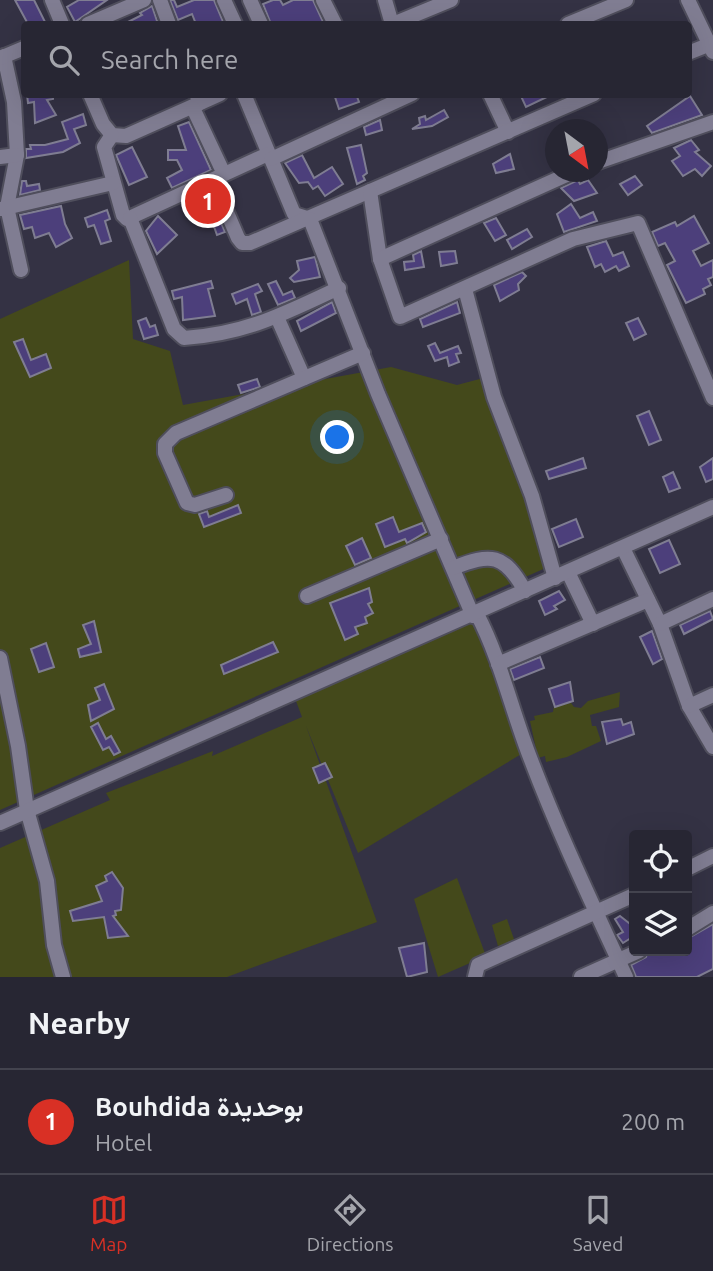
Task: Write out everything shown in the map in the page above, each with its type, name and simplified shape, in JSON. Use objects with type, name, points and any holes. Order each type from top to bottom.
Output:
[{"type":"street","points":[[52,0],[61,21]]},
{"type":"street","points":[[95,21],[144,0]]},
{"type":"street","points":[[160,0],[168,21]]},
{"type":"street","points":[[224,0],[234,21]]},
{"type":"street","points":[[250,0],[260,21]]},
{"type":"street","points":[[323,0],[334,21]]},
{"type":"street","points":[[385,0],[392,21]]},
{"type":"street","points":[[400,21],[451,0]]},
{"type":"street","points":[[581,21],[626,0]]},
{"type":"street","points":[[688,0],[712,46],[692,52]]},
{"type":"street","points":[[20,270],[4,208],[17,155],[14,102],[2,57],[21,49]]},
{"type":"street","points":[[92,98],[103,124],[113,135],[126,136],[196,102],[242,243],[250,243],[310,219],[585,98]]},
{"type":"street","points":[[246,98],[294,214],[310,219]]},
{"type":"street","points":[[130,219],[219,177],[403,98]]},
{"type":"street","points":[[492,98],[508,132]]},
{"type":"street","points":[[608,158],[713,122]]},
{"type":"street","points":[[113,135],[104,148],[122,215],[130,219],[179,336],[184,338],[224,335],[277,317],[338,288]]},
{"type":"street","points":[[0,158],[17,155]]},
{"type":"street","points":[[380,259],[551,182]]},
{"type":"street","points":[[4,208],[113,183]]},
{"type":"street","points":[[370,191],[380,259],[400,317],[573,239],[638,223],[708,374],[713,398]]},
{"type":"street","points":[[310,219],[453,568],[498,664],[545,797],[626,977]]},
{"type":"street","points":[[465,289],[494,397],[562,575],[593,624]]},
{"type":"street","points":[[277,317],[304,378]]},
{"type":"street","points":[[226,495],[195,505],[187,503],[164,453],[165,444],[176,433],[363,353]]},
{"type":"street","points":[[0,823],[712,510]]},
{"type":"street","points":[[307,596],[441,539]]},
{"type":"street","points":[[623,548],[660,624],[689,706],[713,747]]},
{"type":"street","points":[[453,568],[477,558],[498,559],[515,573],[524,591]]},
{"type":"street","points":[[660,624],[713,599]]},
{"type":"street","points":[[498,664],[648,600]]},
{"type":"street","points":[[0,658],[18,746],[27,810],[47,881],[54,945],[62,977]]},
{"type":"street","points":[[689,706],[713,695]]},
{"type":"street","points":[[692,866],[713,856]]},
{"type":"street","points":[[475,977],[478,965],[629,898]]},
{"type":"street","points":[[692,926],[713,913]]},
{"type":"street","points":[[581,977],[629,955]]},
{"type":"green space","points":[[129,260],[133,339],[170,351],[183,405],[391,367],[457,385],[491,376],[550,566],[0,810],[0,319]]},
{"type":"green space","points":[[473,622],[523,753],[358,853],[306,726],[377,922],[227,977],[0,977],[0,848],[110,800],[106,793],[213,751],[212,756],[302,717],[293,693]]},
{"type":"green space","points":[[620,692],[619,707],[590,715],[592,726],[596,726],[601,741],[567,757],[546,762],[545,756],[538,758],[530,721],[535,720],[534,716],[553,712],[554,706],[571,703],[574,707],[581,708],[588,701]]},
{"type":"green space","points":[[457,878],[486,956],[438,977],[414,899]]},
{"type":"green space","points":[[507,919],[515,942],[498,946],[492,925]]},
{"type":"building","points":[[15,0],[34,0],[44,21],[26,21]]},
{"type":"building","points":[[79,0],[107,0],[76,21],[67,7]]},
{"type":"building","points":[[170,0],[174,0],[177,7],[194,0],[214,0],[223,21],[195,21],[192,14],[178,20]]},
{"type":"building","points":[[273,0],[280,0],[283,5],[293,0],[313,0],[323,21],[270,21],[263,4]]},
{"type":"building","points":[[152,6],[157,21],[130,21],[142,15],[140,13]]},
{"type":"building","points":[[27,98],[53,98],[47,100],[56,115],[35,123],[34,102],[28,103]]},
{"type":"building","points":[[335,98],[358,98],[359,102],[339,109]]},
{"type":"building","points":[[522,98],[545,98],[526,107]]},
{"type":"building","points":[[687,98],[691,98],[702,115],[652,133],[647,126]]},
{"type":"building","points":[[444,110],[448,117],[432,126],[412,129],[420,124],[419,118],[425,116],[426,120]]},
{"type":"building","points":[[83,114],[86,125],[74,129],[80,143],[63,152],[26,158],[26,149],[31,149],[30,145],[45,145],[68,139],[62,122]]},
{"type":"building","points":[[380,120],[382,130],[366,135],[364,127]]},
{"type":"building","points":[[189,122],[211,170],[172,188],[167,178],[182,170],[177,160],[168,160],[168,150],[186,150],[178,126]]},
{"type":"building","points":[[691,140],[699,150],[695,152],[711,166],[702,176],[695,169],[683,176],[672,161],[680,156],[674,148]]},
{"type":"building","points":[[361,145],[367,173],[363,176],[365,180],[357,184],[347,148]]},
{"type":"building","points":[[132,147],[147,177],[129,185],[116,155]]},
{"type":"building","points":[[510,154],[514,169],[496,173],[493,164]]},
{"type":"building","points":[[302,155],[314,178],[332,167],[343,184],[325,196],[318,186],[313,189],[308,182],[299,183],[285,163]]},
{"type":"building","points":[[635,176],[642,185],[628,195],[620,184]]},
{"type":"building","points":[[22,181],[26,181],[27,186],[39,184],[40,190],[20,195]]},
{"type":"building","points":[[574,182],[589,182],[597,193],[574,201],[561,188]]},
{"type":"building","points":[[208,192],[225,232],[217,235],[211,218],[197,224],[192,211],[207,205],[202,195]]},
{"type":"building","points":[[571,204],[580,218],[593,212],[597,221],[564,232],[557,214]]},
{"type":"building","points":[[61,206],[72,238],[56,247],[49,233],[35,238],[32,227],[24,229],[20,215]]},
{"type":"building","points":[[107,210],[110,219],[105,221],[111,241],[101,244],[94,225],[88,227],[85,218]]},
{"type":"building","points":[[158,216],[177,235],[157,254],[146,231]]},
{"type":"building","points":[[694,216],[709,243],[693,251],[701,266],[713,260],[713,277],[708,279],[711,285],[703,289],[705,294],[686,303],[667,265],[675,261],[665,243],[658,246],[652,232],[675,222],[677,226]]},
{"type":"building","points":[[496,218],[506,235],[495,241],[484,223]]},
{"type":"building","points":[[527,229],[532,237],[512,249],[507,240]]},
{"type":"building","points":[[606,241],[613,256],[623,252],[629,266],[619,271],[616,266],[605,272],[601,264],[595,267],[587,247]]},
{"type":"building","points":[[421,251],[424,267],[405,270],[404,262],[414,261],[413,255]]},
{"type":"building","points":[[455,251],[457,263],[441,266],[439,252]]},
{"type":"building","points":[[315,257],[320,277],[294,282],[290,278],[299,270],[297,261]]},
{"type":"building","points":[[522,272],[526,276],[518,284],[519,290],[500,301],[494,285]]},
{"type":"building","points":[[211,281],[213,288],[208,289],[215,316],[183,320],[182,297],[174,299],[172,291]]},
{"type":"building","points":[[276,281],[283,295],[292,291],[295,298],[278,305],[268,284]]},
{"type":"building","points":[[258,284],[262,291],[255,294],[261,312],[252,315],[247,299],[236,304],[232,294]]},
{"type":"building","points":[[332,302],[336,313],[301,331],[297,321]]},
{"type":"building","points":[[457,302],[460,313],[423,327],[420,319]]},
{"type":"building","points":[[146,318],[150,327],[155,325],[158,335],[144,339],[138,321]]},
{"type":"building","points":[[638,318],[646,334],[634,340],[626,323]]},
{"type":"building","points":[[23,339],[31,360],[46,354],[51,368],[30,377],[14,342]]},
{"type":"building","points":[[435,343],[440,353],[458,346],[461,353],[456,354],[459,362],[449,366],[447,357],[435,361],[428,346]]},
{"type":"building","points":[[257,379],[260,387],[241,393],[238,385]]},
{"type":"building","points":[[649,411],[661,440],[649,445],[637,416]]},
{"type":"building","points":[[583,458],[586,468],[549,479],[546,471]]},
{"type":"building","points":[[713,458],[713,479],[706,482],[700,467]]},
{"type":"building","points":[[673,472],[680,488],[669,492],[663,477]]},
{"type":"building","points":[[238,505],[241,513],[204,527],[199,514],[207,511],[209,517]]},
{"type":"building","points":[[393,517],[399,532],[422,523],[426,532],[407,543],[405,539],[385,547],[376,524]]},
{"type":"building","points":[[576,519],[583,537],[559,547],[552,529]]},
{"type":"building","points":[[362,538],[371,558],[355,565],[346,546]]},
{"type":"building","points":[[669,540],[680,564],[660,573],[649,549]]},
{"type":"building","points":[[369,588],[372,602],[368,604],[373,613],[365,617],[367,623],[355,627],[358,634],[345,640],[330,603]]},
{"type":"building","points":[[559,591],[565,600],[554,606],[557,609],[545,615],[539,601]]},
{"type":"building","points":[[710,611],[713,619],[684,634],[680,625]]},
{"type":"building","points":[[94,621],[101,652],[80,657],[78,649],[91,644],[83,625]]},
{"type":"building","points":[[652,631],[662,659],[653,664],[640,637]]},
{"type":"building","points":[[273,642],[278,652],[224,674],[221,665]]},
{"type":"building","points":[[46,643],[54,667],[39,672],[31,649]]},
{"type":"building","points":[[540,657],[544,668],[514,680],[510,669]]},
{"type":"building","points":[[570,682],[573,701],[555,707],[549,689]]},
{"type":"building","points":[[104,684],[114,709],[91,721],[88,705],[100,700],[95,688]]},
{"type":"building","points":[[621,719],[623,725],[631,722],[634,734],[607,744],[602,722]]},
{"type":"building","points":[[98,723],[106,739],[111,736],[120,752],[114,755],[109,747],[103,750],[91,727]]},
{"type":"building","points":[[325,763],[332,777],[319,783],[313,768]]},
{"type":"building","points":[[112,872],[123,888],[121,910],[115,911],[116,915],[113,916],[128,936],[108,938],[104,917],[73,921],[70,911],[102,901],[96,886],[107,881],[105,876]]},
{"type":"building","points":[[620,916],[629,923],[629,939],[623,943],[617,935],[623,932],[615,919]]},
{"type":"building","points":[[713,924],[713,969],[697,977],[636,977],[631,965],[646,956],[692,956],[692,936]]},
{"type":"building","points":[[424,943],[427,972],[407,977],[399,948]]},
{"type":"place","name":"Bouhdida بوحديدة","points":[[208,201]]}]
